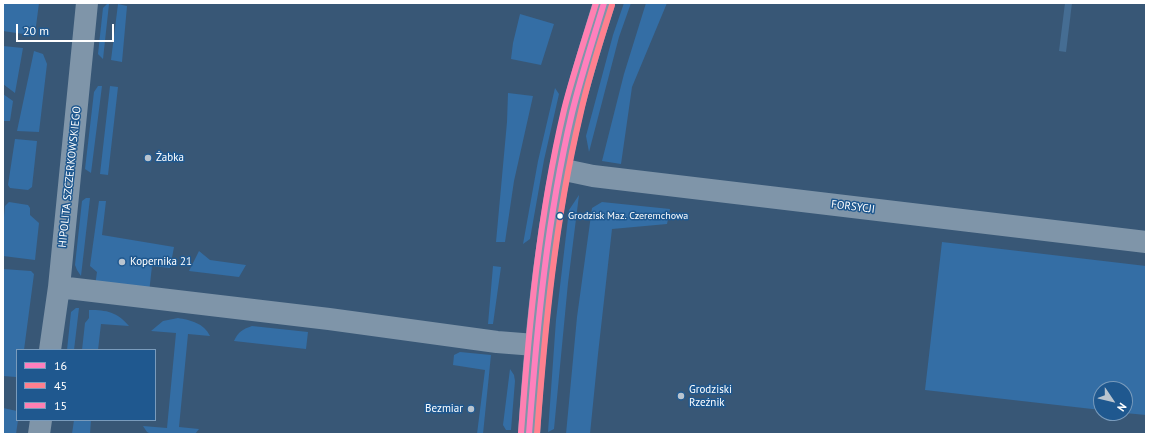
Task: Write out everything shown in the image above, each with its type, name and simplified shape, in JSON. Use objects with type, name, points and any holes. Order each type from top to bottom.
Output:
[{"type":"street","name":"HIPOLITA SZCZERKOWSKIEGO","points":[[50,349],[59,287],[87,3]]},
{"type":"street","points":[[528,434],[535,345],[545,257],[560,169],[572,112],[604,3]]},
{"type":"street","name":"FORSYCJI","points":[[560,169],[601,177],[1146,242]]},
{"type":"street","points":[[59,287],[329,319],[497,342],[535,345]]},
{"type":"street","points":[[39,434],[41,421]]},
{"type":"shaded area","points":[[3,3],[39,3],[35,34],[30,35],[3,31]]},
{"type":"shaded area","points":[[624,3],[631,3],[619,37],[589,152],[586,136],[613,35]]},
{"type":"shaded area","points":[[646,3],[667,3],[632,87],[621,164],[602,161],[624,74]]},
{"type":"shaded area","points":[[1065,3],[1072,3],[1066,52],[1059,51]]},
{"type":"shaded area","points":[[109,4],[103,59],[98,54],[103,8]]},
{"type":"shaded area","points":[[118,4],[127,6],[122,62],[111,60]]},
{"type":"shaded area","points":[[520,14],[554,24],[541,65],[511,59]]},
{"type":"shaded area","points":[[3,46],[23,48],[15,93],[3,84]]},
{"type":"shaded area","points":[[34,51],[43,54],[47,64],[39,132],[17,131]]},
{"type":"shaded area","points":[[98,86],[102,86],[91,173],[85,169],[94,92]]},
{"type":"shaded area","points":[[110,86],[118,87],[108,175],[100,174]]},
{"type":"shaded area","points":[[555,88],[559,94],[544,160],[530,239],[523,244],[538,161]]},
{"type":"shaded area","points":[[508,93],[533,96],[514,181],[505,242],[496,242],[507,122]]},
{"type":"shaded area","points":[[3,94],[13,101],[10,121],[3,121]]},
{"type":"shaded area","points":[[15,139],[37,141],[32,187],[28,190],[10,188],[8,185]]},
{"type":"shaded area","points":[[579,195],[568,283],[554,429],[548,432],[556,320],[569,210]]},
{"type":"shaded area","points":[[86,198],[90,198],[81,276],[75,265],[82,201]]},
{"type":"shaded area","points":[[99,201],[106,201],[102,235],[174,247],[170,268],[152,266],[149,293],[95,286],[97,272],[90,266]]},
{"type":"shaded area","points":[[9,202],[28,205],[30,208],[30,215],[39,223],[35,260],[3,256],[5,206]]},
{"type":"shaded area","points":[[602,202],[670,209],[667,224],[612,229],[590,434],[566,434],[577,317],[592,208]]},
{"type":"shaded area","points":[[942,242],[1146,266],[1146,415],[1133,414],[1133,381],[1093,381],[1093,409],[925,390]]},
{"type":"shaded area","points":[[199,251],[210,260],[246,265],[239,277],[189,271]]},
{"type":"shaded area","points":[[493,266],[501,267],[493,324],[488,324]]},
{"type":"shaded area","points":[[3,269],[31,271],[34,274],[24,349],[16,349],[16,377],[3,376]]},
{"type":"shaded area","points":[[76,308],[79,308],[74,349],[67,349],[71,312]]},
{"type":"shaded area","points":[[89,310],[106,311],[116,315],[125,321],[129,326],[101,324],[98,349],[82,349],[85,323],[89,318]]},
{"type":"shaded area","points":[[178,318],[192,321],[200,325],[210,336],[188,334],[179,427],[199,429],[195,434],[151,434],[147,432],[143,426],[167,428],[176,333],[151,331],[163,321]]},
{"type":"shaded area","points":[[252,326],[308,332],[306,349],[234,341],[241,331]]},
{"type":"shaded area","points":[[460,352],[491,355],[483,434],[477,434],[485,370],[453,365],[454,355]]},
{"type":"shaded area","points":[[510,369],[514,375],[515,381],[511,430],[506,430],[503,425]]},
{"type":"shaded area","points":[[3,408],[16,411],[16,421],[18,421],[16,434],[3,434]]},
{"type":"shaded area","points":[[74,421],[91,421],[90,434],[72,434]]},
{"type":"transit line","name":"15","points":[[521,433],[536,271],[548,190],[564,110],[596,3]]},
{"type":"transit line","name":"16","points":[[529,434],[544,273],[556,193],[572,113],[604,3]]},
{"type":"transit line","name":"45","points":[[537,434],[552,274],[564,195],[571,155],[587,88],[612,5]]},
{"type":"place","name":"Żabka","points":[[148,158]]},
{"type":"place","name":"Grodzisk Maz. Czeremchowa","points":[[560,216]]},
{"type":"place","name":"Kopernika 21","points":[[122,262]]},
{"type":"place","name":"Grodziski Rzeźnik","points":[[681,396]]},
{"type":"place","name":"Bezmiar","points":[[471,409]]}]
